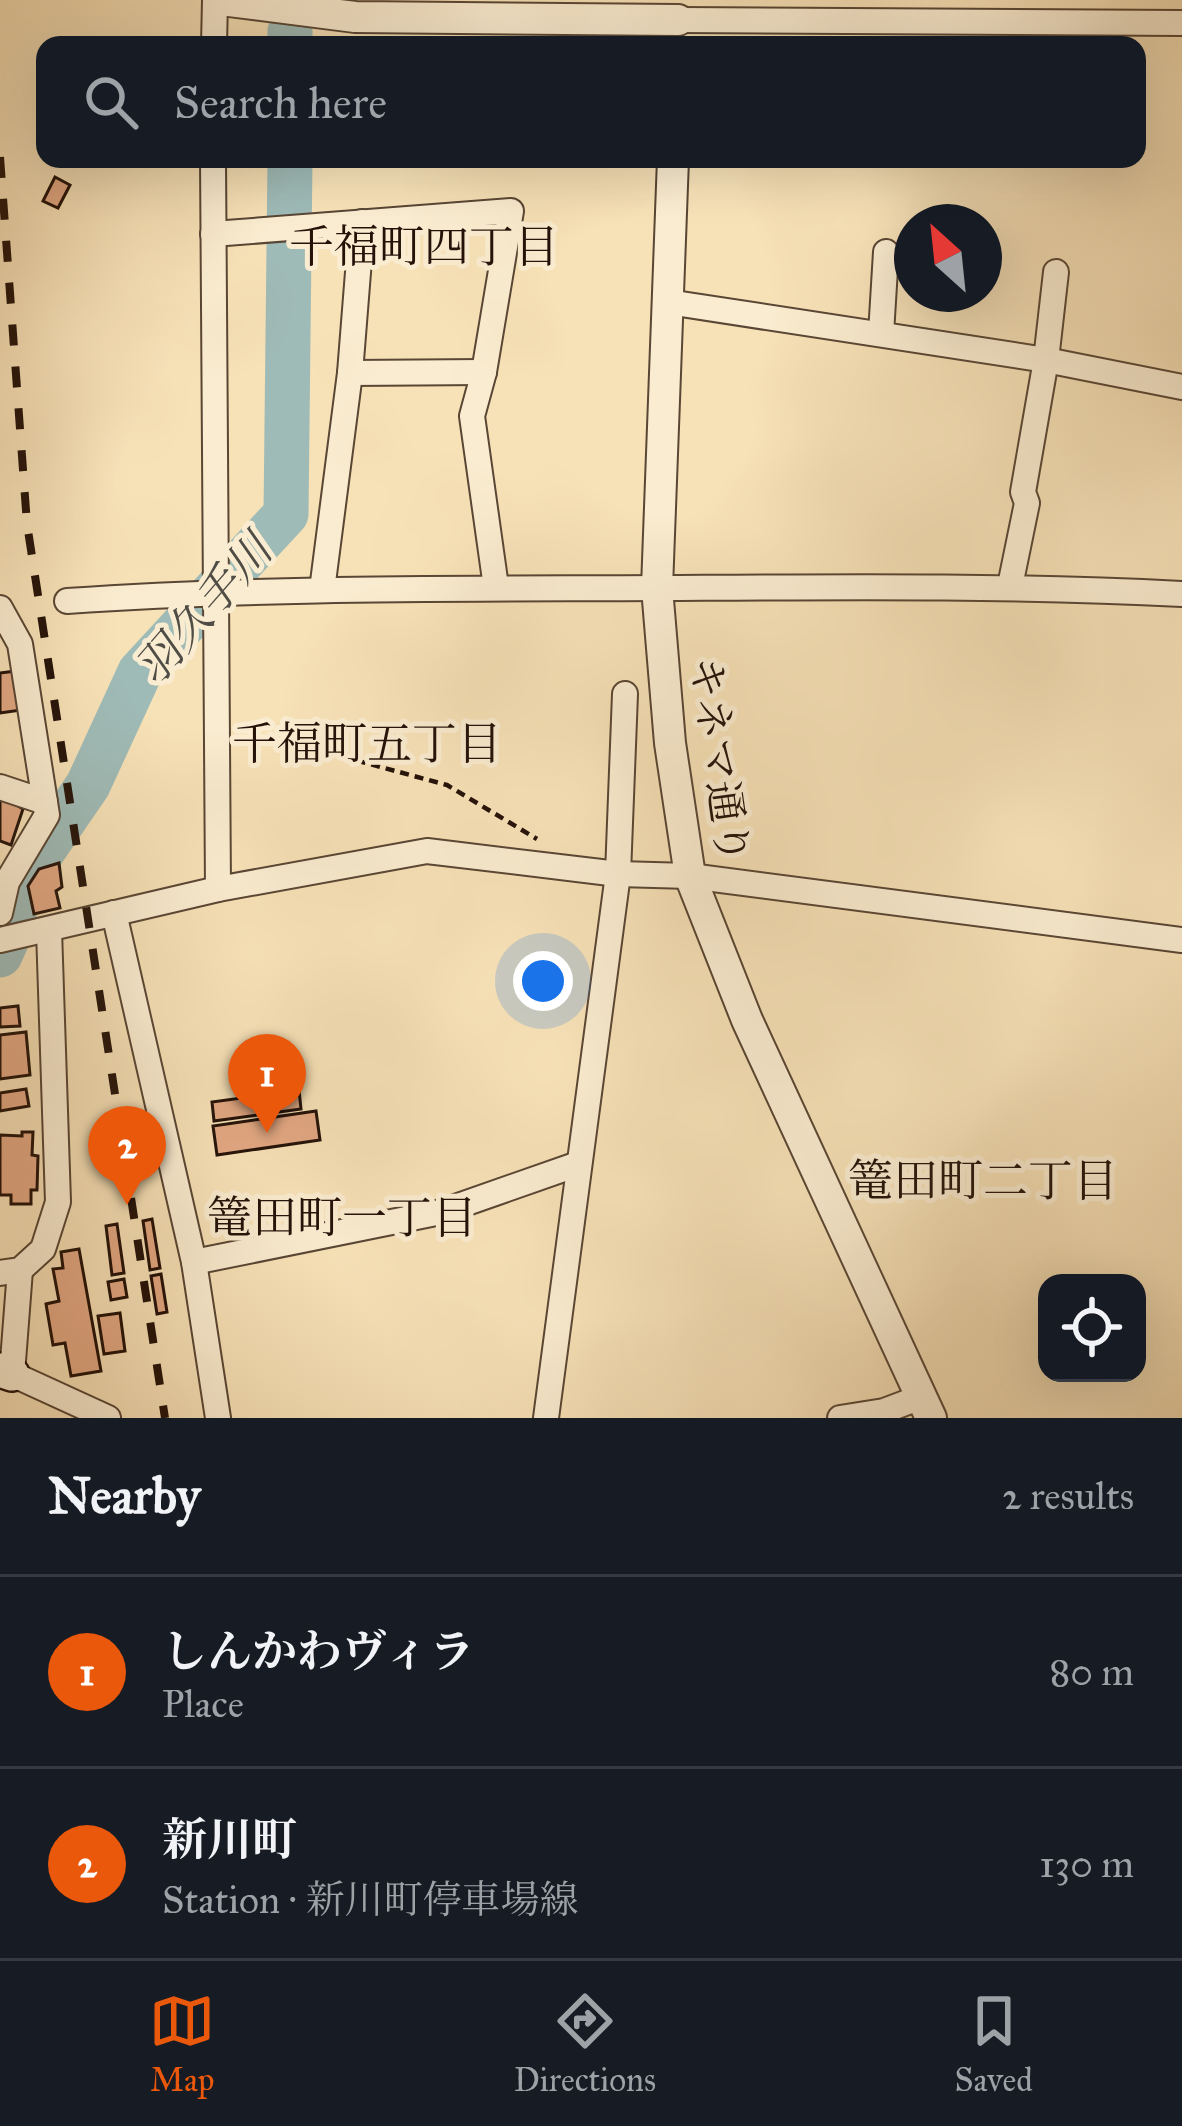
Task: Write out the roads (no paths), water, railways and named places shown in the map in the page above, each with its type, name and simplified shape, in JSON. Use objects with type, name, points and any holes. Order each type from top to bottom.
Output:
[{"type":"street","points":[[215,36],[218,0],[357,8],[569,9],[678,22],[1182,23]]},
{"type":"street","points":[[213,168],[218,890]]},
{"type":"street","name":"キネマ通り","points":[[673,168],[657,588],[670,743],[690,876],[747,1020],[926,1408],[840,1418]]},
{"type":"street","points":[[212,234],[511,211],[472,416],[496,587]]},
{"type":"street","points":[[322,590],[350,374],[362,222]]},
{"type":"street","points":[[881,334],[886,252]]},
{"type":"street","points":[[1010,586],[1027,503],[1023,491],[1056,272]]},
{"type":"street","points":[[668,302],[1046,360],[1182,387]]},
{"type":"street","points":[[350,374],[484,372]]},
{"type":"street","points":[[68,601],[216,591],[496,587],[1010,586],[1182,594]]},
{"type":"street","points":[[0,608],[20,644],[47,815],[7,882],[0,913]]},
{"type":"street","points":[[546,1418],[618,874],[625,694]]},
{"type":"street","points":[[0,787],[45,802]]},
{"type":"street","points":[[0,940],[218,890],[427,851],[618,874],[690,876],[1182,940]]},
{"type":"street","points":[[114,913],[194,1262],[218,1418]]},
{"type":"street","points":[[49,930],[58,1202],[43,1249],[10,1272],[6,1371],[108,1418]]},
{"type":"street","points":[[194,1262],[441,1212],[578,1164]]},
{"type":"waterway","name":"羽久手川","points":[[290,31],[290,36]]},
{"type":"waterway","name":"羽久手川","points":[[0,955],[13,926],[16,890],[88,785],[140,672],[286,514],[290,168]]},
{"type":"railway","points":[[0,157],[27,524],[165,1418]]},
{"type":"place","name":"しんかわヴィラ","points":[[267,1133]]},
{"type":"place","name":"新川町","points":[[127,1205]]},
{"type":"district","name":"千福町四丁目","points":[[424,246]]},
{"type":"district","name":"千福町五丁目","points":[[367,743]]},
{"type":"district","name":"篭田町二丁目","points":[[983,1180]]},
{"type":"district","name":"篭田町一丁目","points":[[342,1217]]}]
